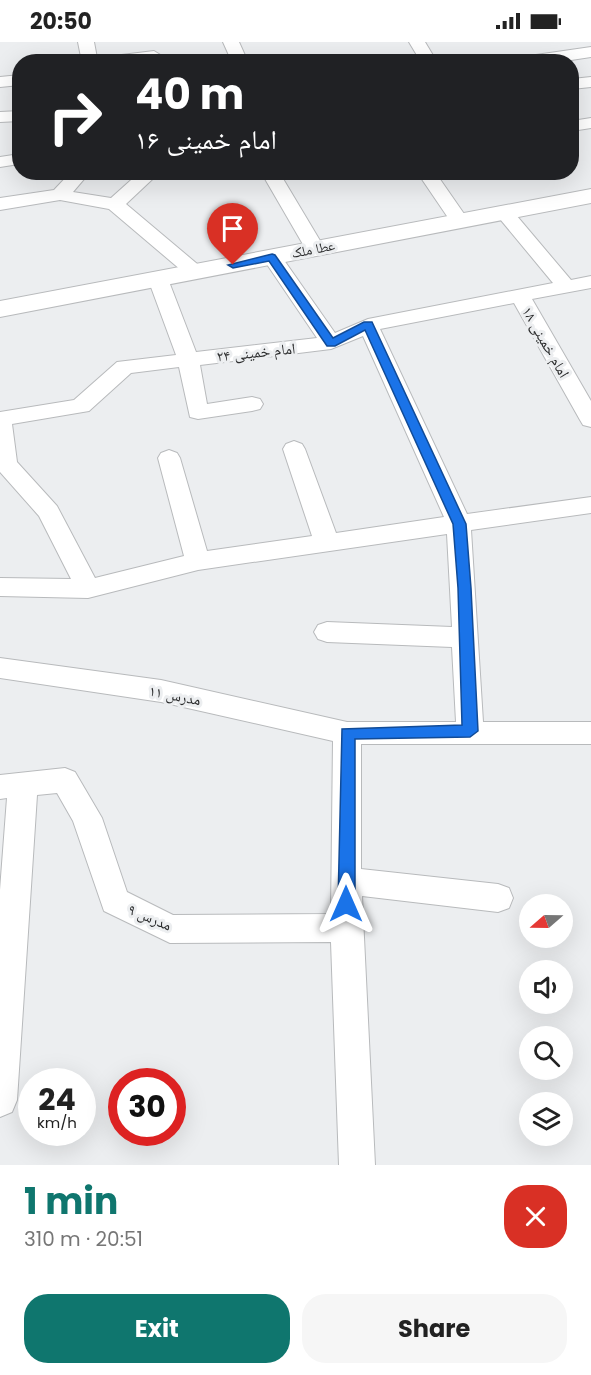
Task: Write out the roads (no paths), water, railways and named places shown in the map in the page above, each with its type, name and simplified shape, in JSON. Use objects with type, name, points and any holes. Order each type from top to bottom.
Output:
[{"type":"main road","name":"عطا ملک","points":[[0,309],[591,196]]},
{"type":"street","points":[[60,195],[74,180]]},
{"type":"street","points":[[115,204],[142,180]]},
{"type":"street","points":[[275,180],[315,249]]},
{"type":"street","points":[[432,180],[460,221]]},
{"type":"street","points":[[0,204],[60,195],[115,204],[195,272]]},
{"type":"street","points":[[504,213],[567,287]]},
{"type":"street","points":[[272,257],[331,343]]},
{"type":"street","points":[[158,279],[188,359],[198,412],[252,404]]},
{"type":"street","name":"امام خمینی ۲۴","points":[[0,420],[81,406],[125,367],[331,343],[368,325],[591,282]]},
{"type":"street","name":"امام خمینی ۱۸","points":[[519,295],[591,420]]},
{"type":"street","points":[[368,325],[459,524],[470,731]]},
{"type":"street","points":[[0,420],[6,464],[49,512],[88,589]]},
{"type":"street","points":[[294,449],[327,543]]},
{"type":"street","points":[[169,458],[198,561]]},
{"type":"street","points":[[0,587],[88,589],[198,561],[591,506]]},
{"type":"street","points":[[327,632],[466,638]]},
{"type":"street","name":"مدرس ۱۱","points":[[0,668],[161,691],[347,733],[470,731],[591,733]]},
{"type":"street","points":[[347,733],[346,928],[357,1165]]},
{"type":"street","name":"مدرس ۹","points":[[11,786],[65,780],[87,818],[115,902],[170,928],[346,928]]},
{"type":"street","points":[[0,1100],[11,786]]},
{"type":"street","points":[[346,881],[498,898]]}]
